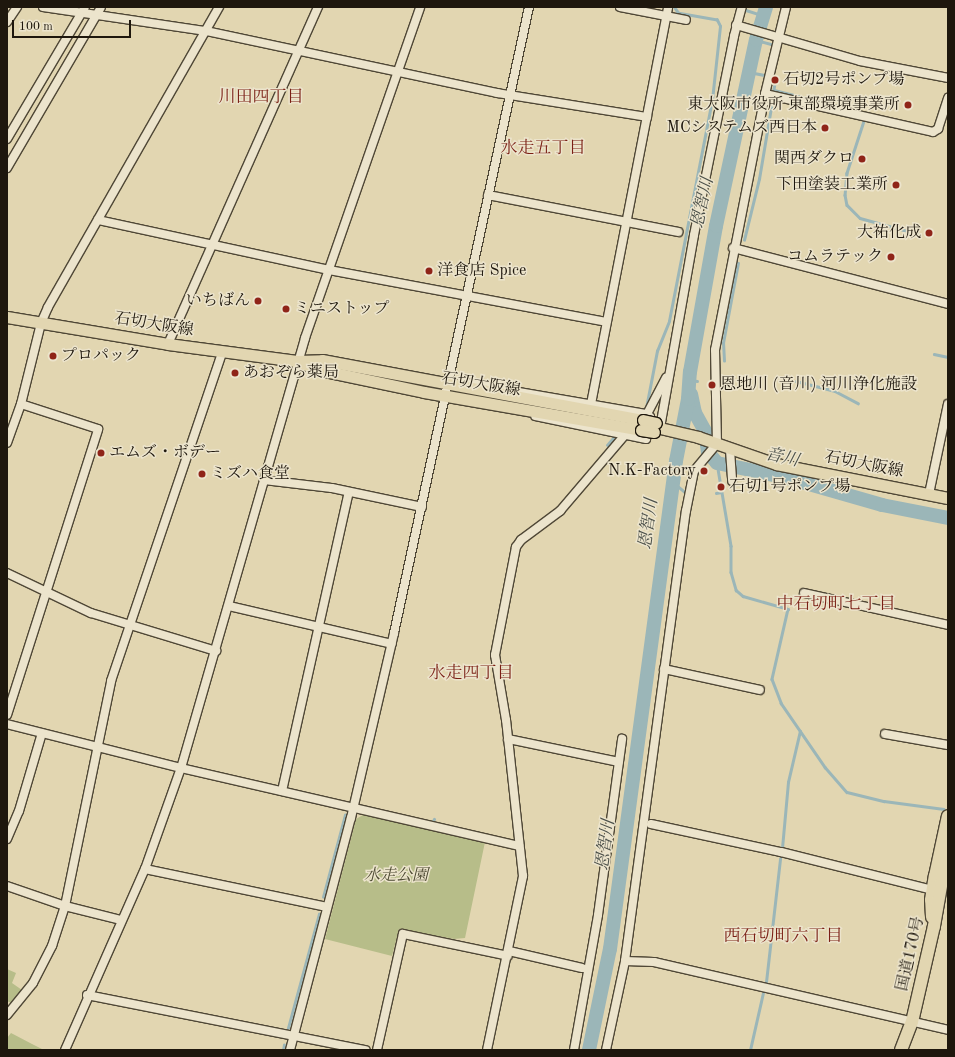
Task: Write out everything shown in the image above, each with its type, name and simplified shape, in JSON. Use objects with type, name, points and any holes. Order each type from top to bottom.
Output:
[{"type":"highway","points":[[941,895],[948,816]]},
{"type":"highway","points":[[934,926],[941,895],[948,848]]},
{"type":"highway","points":[[934,926],[931,910],[941,895],[948,874]]},
{"type":"highway","name":"国道170号","points":[[901,1050],[912,1022],[934,926]]},
{"type":"highway","name":"国道170号","points":[[910,1050],[914,1034],[912,1022]]},
{"type":"main road","name":"石切大阪線","points":[[7,316],[168,344],[297,362],[320,370],[446,396],[510,406],[644,422]]},
{"type":"main road","name":"石切大阪線","points":[[297,362],[322,360],[448,383],[644,422],[658,428],[717,444],[730,455],[948,498]]},
{"type":"street","points":[[7,22],[17,7]]},
{"type":"street","points":[[43,7],[84,10],[96,15],[206,31],[299,50],[397,73],[647,117]]},
{"type":"street","points":[[7,168],[101,7]]},
{"type":"street","points":[[7,443],[21,404],[41,323],[219,7]]},
{"type":"street","points":[[168,344],[318,7]]},
{"type":"street","points":[[65,1050],[87,995],[145,868],[181,768],[229,606],[297,362],[420,7]]},
{"type":"street","points":[[290,1050],[353,807],[392,644],[529,7]]},
{"type":"street","points":[[620,7],[686,20]]},
{"type":"street","points":[[591,404],[668,7]]},
{"type":"street","points":[[658,428],[670,372],[694,235],[742,7]]},
{"type":"street","points":[[606,1050],[625,961],[686,511],[694,471],[704,457],[717,444],[718,387],[714,355],[733,248],[777,36],[786,7]]},
{"type":"street","points":[[7,139],[84,10]]},
{"type":"street","points":[[738,26],[860,61],[948,78]]},
{"type":"street","points":[[765,94],[933,132],[938,128],[948,98]]},
{"type":"street","points":[[488,195],[678,232]]},
{"type":"street","points":[[98,220],[467,298],[606,322]]},
{"type":"street","points":[[733,248],[948,304]]},
{"type":"street","points":[[7,1015],[33,983],[52,946],[65,906],[110,681],[131,625],[223,351]]},
{"type":"street","points":[[644,422],[670,372]]},
{"type":"street","points":[[448,383],[464,381],[591,404],[644,422]]},
{"type":"street","points":[[7,716],[98,429],[21,404]]},
{"type":"street","points":[[929,494],[948,404]]},
{"type":"street","points":[[510,406],[541,418],[646,439],[650,417],[644,422]]},
{"type":"street","points":[[487,1050],[522,884],[508,739],[495,655],[517,544],[560,511],[625,435]]},
{"type":"street","points":[[730,455],[732,481]]},
{"type":"street","points":[[264,480],[349,492],[422,507]]},
{"type":"street","points":[[282,791],[349,492]]},
{"type":"street","points":[[7,573],[46,593],[91,613],[216,651]]},
{"type":"street","points":[[804,594],[948,625]]},
{"type":"street","points":[[229,606],[392,644]]},
{"type":"street","points":[[664,669],[760,690]]},
{"type":"street","points":[[7,724],[181,768],[519,846]]},
{"type":"street","points":[[7,839],[19,811],[42,733]]},
{"type":"street","points":[[885,734],[948,745]]},
{"type":"street","points":[[508,739],[619,762]]},
{"type":"street","points":[[574,1050],[598,915],[622,740]]},
{"type":"street","points":[[651,824],[781,852],[941,895]]},
{"type":"street","points":[[145,868],[327,907]]},
{"type":"street","points":[[7,886],[65,906],[122,920]]},
{"type":"street","points":[[377,1050],[403,934],[582,968]]},
{"type":"street","points":[[625,961],[654,962],[948,1030]]},
{"type":"street","points":[[87,995],[292,1038],[366,1050]]},
{"type":"green space","name":"水走公園","points":[[363,815],[485,842],[465,938],[454,939],[399,929],[392,956],[325,939],[356,819]]},
{"type":"green space","points":[[7,969],[16,973],[12,983],[22,990],[11,1003],[7,1001]]},
{"type":"green space","points":[[11,1033],[44,1050],[7,1050],[7,1038]]},
{"type":"waterway","points":[[646,408],[657,351],[669,321],[712,100],[720,26],[717,20],[678,13],[674,7]]},
{"type":"waterway","name":"恩智川","points":[[589,1050],[610,949],[676,461],[688,399],[690,372],[716,226],[756,40],[766,7]]},
{"type":"waterway","points":[[746,10],[764,16]]},
{"type":"waterway","points":[[756,40],[771,44]]},
{"type":"waterway","points":[[749,72],[764,75]]},
{"type":"waterway","points":[[771,76],[776,77],[774,90],[866,113]]},
{"type":"waterway","points":[[744,240],[759,179],[772,101]]},
{"type":"waterway","points":[[864,121],[847,173],[845,195],[847,205],[860,218],[918,234]]},
{"type":"waterway","points":[[724,361],[723,343],[738,263]]},
{"type":"waterway","points":[[934,354],[948,357]]},
{"type":"waterway","name":"恩智川","points":[[689,380],[697,381]]},
{"type":"waterway","points":[[796,381],[835,391],[858,403]]},
{"type":"waterway","name":"音川","points":[[691,394],[695,413],[705,431],[708,452],[717,463],[788,478],[882,505],[948,518]]},
{"type":"waterway","points":[[607,445],[613,438]]},
{"type":"waterway","name":"音川","points":[[720,459],[724,464]]},
{"type":"waterway","points":[[717,463],[731,546],[731,572],[736,590],[743,596],[788,609],[772,679],[781,703],[825,767],[847,792],[884,801],[943,809]]},
{"type":"waterway","points":[[673,482],[685,492]]},
{"type":"waterway","points":[[716,493],[721,492]]},
{"type":"waterway","points":[[782,848],[788,782],[800,731]]},
{"type":"waterway","points":[[323,897],[345,815]]},
{"type":"waterway","points":[[766,982],[780,859]]},
{"type":"waterway","points":[[288,1028],[319,914]]},
{"type":"waterway","points":[[750,1050],[763,993]]},
{"type":"waterway","points":[[283,1050],[284,1045]]},
{"type":"place","name":"石切2号ポンプ場","points":[[775,80]]},
{"type":"place","name":"東大阪市役所 東部環境事業所","points":[[908,105]]},
{"type":"place","name":"MCシステムズ西日本","points":[[825,128]]},
{"type":"place","name":"関西ダクロ","points":[[862,159]]},
{"type":"place","name":"下田塗装工業所","points":[[896,185]]},
{"type":"place","name":"大祐化成","points":[[929,233]]},
{"type":"place","name":"コムラテック","points":[[891,257]]},
{"type":"place","name":"洋食店 Spice","points":[[429,271]]},
{"type":"place","name":"いちばん","points":[[258,301]]},
{"type":"place","name":"ミニストップ","points":[[286,309]]},
{"type":"place","name":"プロパック","points":[[53,356]]},
{"type":"place","name":"あおぞら薬局","points":[[235,373]]},
{"type":"place","name":"恩地川 (音川) 河川浄化施設","points":[[712,385]]},
{"type":"place","name":"エムズ・ボデー","points":[[101,453]]},
{"type":"place","name":"N.K-Factory","points":[[704,471]]},
{"type":"place","name":"ミズハ食堂","points":[[202,474]]},
{"type":"place","name":"石切1号ポンプ場","points":[[721,487]]},
{"type":"district","name":"川田四丁目","points":[[261,98]]},
{"type":"district","name":"水走五丁目","points":[[543,149]]},
{"type":"district","name":"中石切町七丁目","points":[[836,605]]},
{"type":"district","name":"水走四丁目","points":[[471,674]]},
{"type":"district","name":"西石切町六丁目","points":[[783,937]]}]
